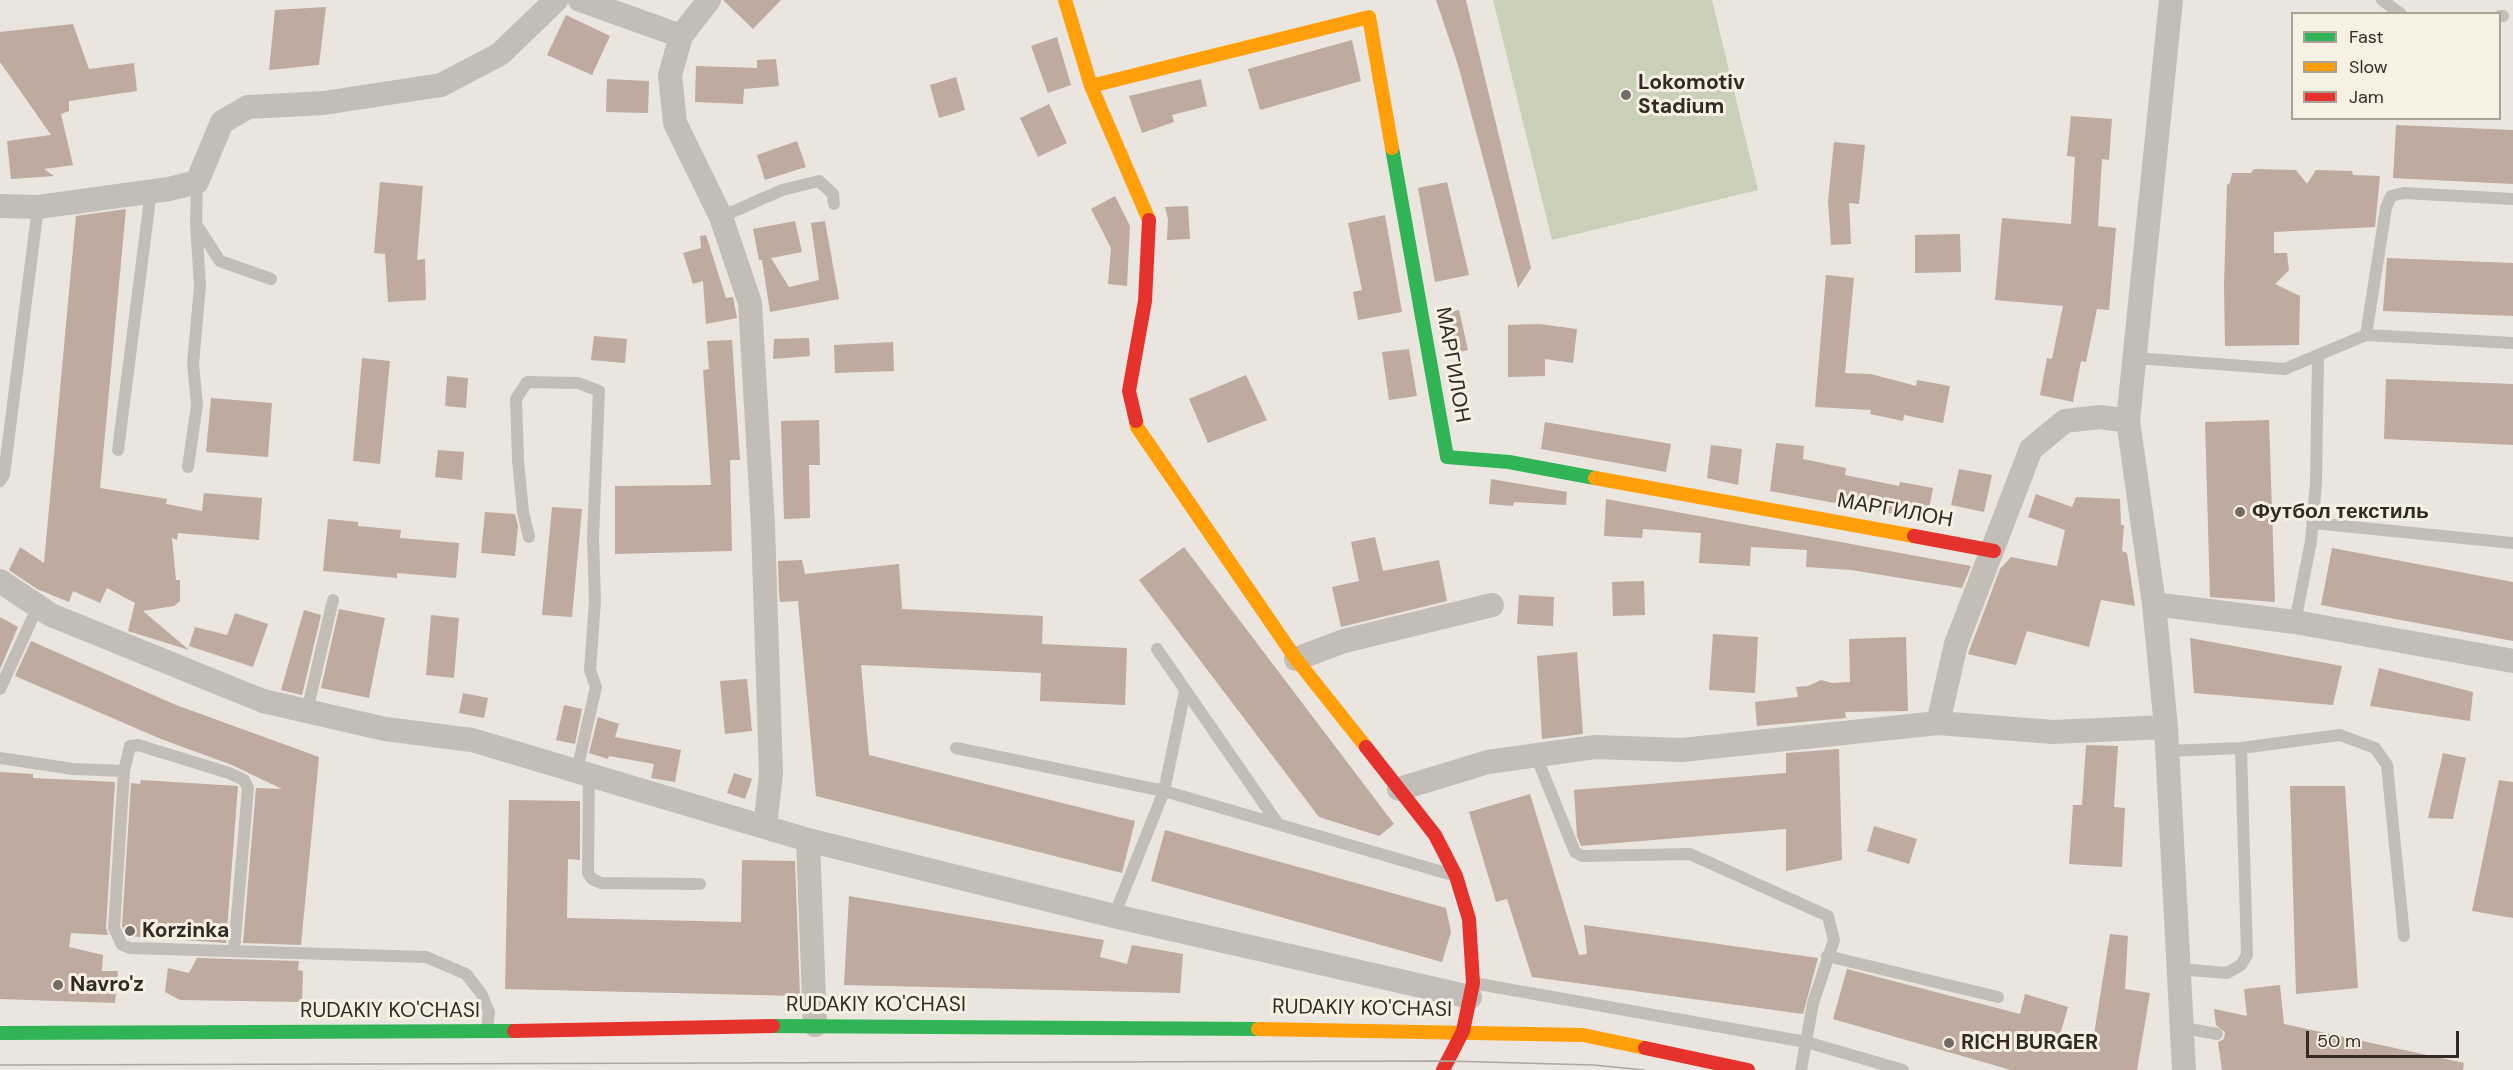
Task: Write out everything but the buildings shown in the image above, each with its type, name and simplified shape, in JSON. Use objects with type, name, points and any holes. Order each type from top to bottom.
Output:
[{"type":"street","points":[[0,206],[38,207],[197,182],[222,122],[248,106],[324,103],[441,85],[500,54],[556,0]]},
{"type":"street","points":[[580,0],[681,36]]},
{"type":"street","points":[[709,0],[681,36],[670,75],[675,123],[721,217],[750,303],[763,526],[771,774],[765,827]]},
{"type":"street","points":[[1065,0],[1091,86],[1149,218],[1145,301],[1129,391],[1137,427],[1296,659],[1435,835],[1456,876],[1469,919],[1471,990],[1463,1031],[1443,1070]]},
{"type":"street","points":[[2171,0],[2127,421],[2154,604],[2166,727],[2184,1028],[2184,1070]]},
{"type":"street","name":"МАРГИЛОН","points":[[1091,86],[1369,17],[1447,457],[1509,462],[1994,550]]},
{"type":"street","points":[[1938,723],[1956,644],[1994,550],[2031,448],[2065,421],[2100,417],[2127,421]]},
{"type":"street","points":[[0,581],[51,615],[263,700],[385,729],[472,741],[583,771],[808,840],[1114,916],[1471,990]]},
{"type":"street","points":[[2154,604],[2295,622],[2513,661]]},
{"type":"street","points":[[1296,659],[1344,641],[1492,605]]},
{"type":"street","points":[[1399,789],[1488,762],[1595,747],[1682,750],[1938,723],[2054,732],[2166,727]]},
{"type":"street","points":[[808,840],[815,1025]]},
{"type":"street","name":"RUDAKIY KO'CHASI","points":[[0,1033],[487,1031],[815,1025],[1463,1031],[1583,1035],[1748,1070]]},
{"type":"lane","points":[[2382,0],[2398,12]]},
{"type":"lane","points":[[721,217],[782,190],[819,181],[833,194],[834,204]]},
{"type":"lane","points":[[188,466],[197,405],[193,363],[200,286],[196,224],[197,182]]},
{"type":"lane","points":[[118,450],[151,191]]},
{"type":"lane","points":[[2367,335],[2386,208],[2391,196],[2404,193],[2513,199]]},
{"type":"lane","points":[[0,481],[4,475],[38,207]]},
{"type":"lane","points":[[196,224],[220,261],[271,279]]},
{"type":"lane","points":[[2135,358],[2284,369],[2367,335],[2513,343]]},
{"type":"lane","points":[[2295,622],[2313,523],[2318,355]]},
{"type":"lane","points":[[529,537],[523,512],[518,460],[516,399],[526,382],[579,383],[599,391],[593,537],[595,602],[590,670],[596,687],[583,771],[588,873],[592,879],[601,882],[700,884]]},
{"type":"lane","points":[[2313,523],[2513,543]]},
{"type":"lane","points":[[307,711],[333,600]]},
{"type":"lane","points":[[0,689],[38,606]]},
{"type":"lane","points":[[1157,649],[1278,824]]},
{"type":"lane","points":[[1114,916],[1164,791],[1185,691]]},
{"type":"lane","points":[[2167,751],[2241,748],[2340,735],[2375,748],[2387,765],[2404,936]]},
{"type":"lane","points":[[234,950],[245,841],[248,788],[244,780],[138,745],[129,748],[124,771],[114,928],[122,945],[130,948],[426,957],[466,974],[481,993],[489,1012],[487,1031]]},
{"type":"lane","points":[[956,748],[1164,791],[1456,876]]},
{"type":"lane","points":[[2179,969],[2227,973],[2241,965],[2247,955],[2241,748]]},
{"type":"lane","points":[[1536,756],[1575,852],[1582,856],[1690,854],[1828,916],[1834,940],[1813,1003],[1801,1070]]},
{"type":"lane","points":[[0,758],[73,769],[124,771]]},
{"type":"lane","points":[[1827,956],[1998,997]]},
{"type":"lane","points":[[1471,990],[1806,1042],[1903,1070]]},
{"type":"lane","points":[[2184,1028],[2217,1034]]},
{"type":"green space","name":"Lokomotiv Stadium","points":[[1493,0],[1712,0],[1758,190],[1552,240]]},
{"type":"tram line","points":[[0,1065],[1447,1061],[1594,1065],[1644,1070]]},
{"type":"traffic: fast","points":[[1392,148],[1447,457],[1509,462],[1595,478]]},
{"type":"traffic: fast","points":[[773,1026],[1258,1029]]},
{"type":"traffic: fast","points":[[0,1033],[514,1031]]},
{"type":"traffic: slow","points":[[1065,0],[1091,86],[1149,220]]},
{"type":"traffic: slow","points":[[1091,86],[1369,17],[1392,148]]},
{"type":"traffic: slow","points":[[1136,421],[1137,427],[1296,659],[1366,747]]},
{"type":"traffic: slow","points":[[1595,478],[1914,536]]},
{"type":"traffic: slow","points":[[1258,1029],[1583,1035],[1645,1048]]},
{"type":"traffic: jam","points":[[1136,421],[1129,391],[1145,301],[1149,220]]},
{"type":"traffic: jam","points":[[1914,536],[1994,551]]},
{"type":"traffic: jam","points":[[1366,747],[1435,835],[1456,876],[1469,919],[1473,983],[1463,1031],[1443,1070]]},
{"type":"traffic: jam","points":[[514,1031],[773,1026]]},
{"type":"traffic: jam","points":[[1645,1048],[1748,1070]]},
{"type":"place","name":"Lokomotiv Stadium","points":[[1626,95]]},
{"type":"place","name":"Футбол текстиль","points":[[2240,512]]},
{"type":"place","name":"Korzinka","points":[[130,931]]},
{"type":"place","name":"Navro'z","points":[[58,985]]},
{"type":"place","name":"RICH BURGER","points":[[1949,1043]]}]
